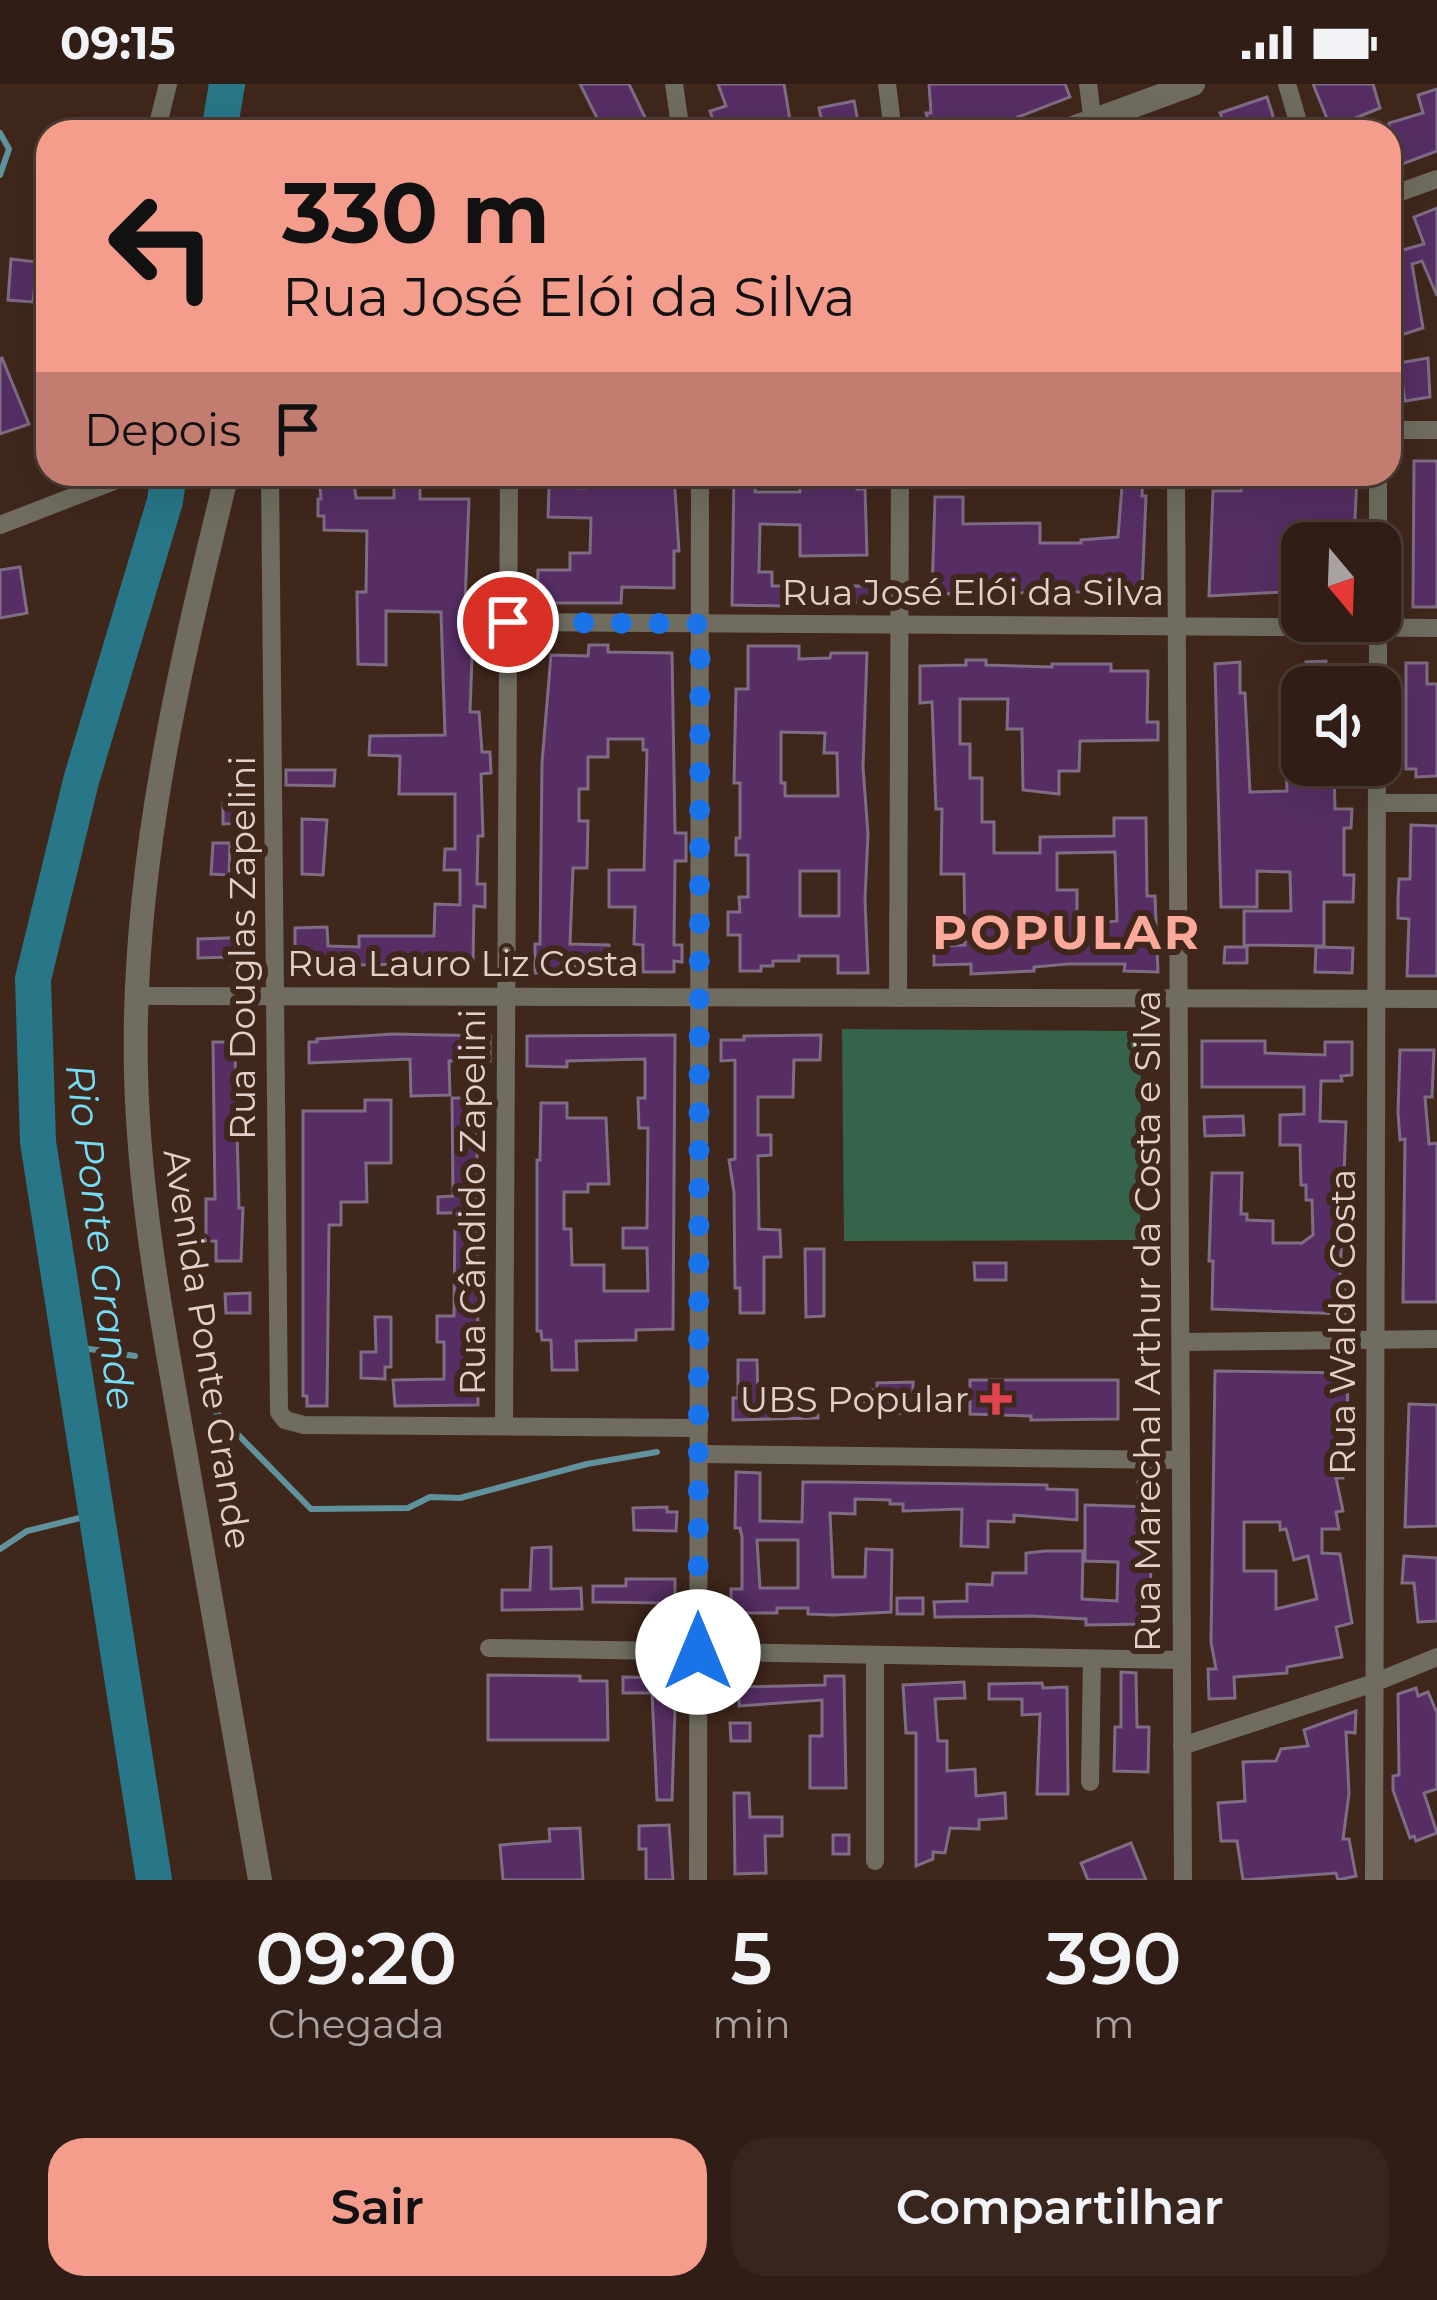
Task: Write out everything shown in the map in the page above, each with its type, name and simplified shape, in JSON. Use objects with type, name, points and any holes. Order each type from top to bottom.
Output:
[{"type":"street","points":[[159,120],[168,84]]},
{"type":"street","points":[[674,84],[679,120]]},
{"type":"street","points":[[887,84],[892,120]]},
{"type":"street","points":[[1088,84],[1091,120]]},
{"type":"street","points":[[1108,120],[1193,84]]},
{"type":"street","points":[[1287,84],[1298,120]]},
{"type":"street","points":[[1401,192],[1437,178]]},
{"type":"street","points":[[1401,430],[1437,430]]},
{"type":"street","points":[[0,525],[90,486]]},
{"type":"street","name":"Avenida Ponte Grande","points":[[224,486],[171,721],[146,894],[136,995],[140,1168],[154,1279],[260,1880]]},
{"type":"street","name":"Rua Douglas Zapelini","points":[[270,486],[276,1401],[285,1420],[304,1425],[504,1426]]},
{"type":"street","name":"Rua Cândido Zapelini","points":[[504,1426],[509,486]]},
{"type":"street","points":[[698,1880],[700,486]]},
{"type":"street","points":[[898,998],[900,486]]},
{"type":"street","name":"Rua Marechal Arthur da Costa e Silva","points":[[1176,486],[1183,1880]]},
{"type":"street","points":[[1378,486],[1378,522]]},
{"type":"street","name":"Rua José Elói da Silva","points":[[508,622],[1281,625]]},
{"type":"street","name":"Rua José Elói da Silva","points":[[1401,626],[1437,628]]},
{"type":"street","name":"Rua Waldo Costa","points":[[1374,1880],[1377,786]]},
{"type":"street","points":[[1377,803],[1437,803]]},
{"type":"street","name":"Rua Lauro Liz Costa","points":[[136,995],[1437,999]]},
{"type":"street","points":[[1181,1342],[1437,1339]]},
{"type":"street","points":[[504,1426],[699,1428]]},
{"type":"street","points":[[699,1454],[1181,1460]]},
{"type":"street","points":[[489,1648],[1182,1660]]},
{"type":"street","points":[[875,1655],[875,1862]]},
{"type":"street","points":[[1182,1746],[1374,1683],[1437,1657]]},
{"type":"street","points":[[1090,1782],[1091,1659]]},
{"type":"green space","points":[[842,1029],[1141,1031],[1140,1240],[844,1241]]},
{"type":"building","points":[[580,84],[629,84],[646,120],[598,120]]},
{"type":"building","points":[[718,84],[784,84],[790,120],[713,120],[710,111],[726,106]]},
{"type":"building","points":[[929,84],[1065,84],[1070,97],[1011,120],[928,120],[926,113],[931,113]]},
{"type":"building","points":[[1313,84],[1373,84],[1380,108],[1351,120],[1328,120]]},
{"type":"building","points":[[1437,89],[1437,151],[1401,164],[1399,120],[1423,113],[1418,95]]},
{"type":"building","points":[[1267,97],[1274,120],[1214,120],[1222,118],[1220,113]]},
{"type":"building","points":[[854,101],[858,120],[822,120],[819,108]]},
{"type":"building","points":[[1437,208],[1437,296],[1422,261],[1412,264],[1423,328],[1401,335],[1401,251],[1424,244],[1414,217]]},
{"type":"building","points":[[11,259],[36,262],[33,302],[8,300]]},
{"type":"building","points":[[1428,358],[1430,397],[1405,401],[1401,363]]},
{"type":"building","points":[[0,359],[29,424],[0,434]]},
{"type":"building","points":[[1414,461],[1437,461],[1437,607],[1413,607]]},
{"type":"building","points":[[320,486],[354,486],[356,498],[394,498],[394,486],[420,486],[420,499],[469,499],[464,630],[473,630],[470,712],[479,712],[482,752],[490,752],[491,773],[481,774],[483,836],[478,836],[477,884],[485,884],[485,907],[474,906],[473,963],[295,966],[295,928],[327,927],[328,946],[359,947],[359,936],[434,936],[435,904],[460,905],[460,870],[444,870],[445,849],[455,849],[455,794],[399,794],[400,756],[369,755],[370,736],[445,735],[441,612],[386,611],[386,665],[358,664],[357,592],[366,592],[367,531],[324,530],[324,516],[318,516]]},
{"type":"building","points":[[675,486],[679,551],[674,551],[674,588],[622,587],[621,603],[537,603],[538,570],[570,570],[570,553],[590,553],[591,518],[548,517],[549,487]]},
{"type":"building","points":[[734,486],[755,486],[755,492],[800,492],[800,486],[865,489],[867,555],[800,556],[800,525],[760,524],[759,572],[772,572],[772,586],[783,586],[783,606],[732,605]]},
{"type":"building","points":[[1122,486],[1142,486],[1142,591],[932,594],[935,497],[963,497],[963,524],[1040,523],[1040,543],[1118,537]]},
{"type":"building","points":[[1241,486],[1356,486],[1355,522],[1281,522],[1281,592],[1209,596],[1213,491],[1241,491]]},
{"type":"building","points":[[20,567],[27,613],[0,618],[0,570]]},
{"type":"building","points":[[831,586],[886,586],[886,602],[831,602]]},
{"type":"building","points":[[589,645],[608,645],[608,652],[672,653],[675,833],[686,833],[686,861],[675,861],[674,945],[682,945],[682,962],[674,961],[674,972],[643,972],[643,945],[634,944],[635,907],[609,907],[609,870],[644,870],[647,750],[643,750],[643,739],[608,739],[608,757],[588,757],[588,789],[579,789],[579,821],[588,821],[587,868],[573,868],[570,944],[609,945],[609,966],[564,966],[564,973],[535,973],[551,655],[588,656]]},
{"type":"building","points":[[748,646],[799,646],[799,659],[867,653],[863,767],[868,973],[838,973],[838,956],[799,956],[799,961],[773,961],[773,966],[761,966],[761,971],[740,971],[740,935],[728,935],[728,912],[740,912],[739,897],[748,897],[748,855],[736,855],[740,783],[734,783],[736,689],[748,689]],"holes":[[[781,732],[825,733],[824,753],[837,753],[838,796],[785,796]],[[800,871],[839,871],[839,916],[800,916]]]},
{"type":"building","points":[[966,660],[1052,667],[1111,664],[1111,671],[1148,671],[1147,722],[1158,722],[1158,740],[1080,741],[1079,771],[1059,771],[1059,794],[1023,790],[1022,729],[1007,729],[1008,699],[960,699],[960,744],[970,744],[970,778],[982,778],[982,822],[994,822],[994,853],[1040,853],[1040,837],[1114,836],[1114,818],[1146,818],[1147,896],[1155,896],[1158,972],[1124,971],[1125,964],[1068,964],[971,974],[971,964],[934,965],[934,946],[965,945],[964,874],[941,874],[942,809],[936,809],[932,702],[920,703],[920,666],[966,665]],"holes":[[[1115,852],[1117,921],[1077,925],[1077,890],[1057,890],[1057,853]]]},
{"type":"building","points":[[1240,662],[1250,792],[1334,786],[1335,809],[1352,809],[1351,828],[1344,828],[1344,875],[1354,875],[1353,902],[1324,902],[1324,946],[1244,945],[1244,911],[1291,911],[1290,872],[1257,871],[1257,907],[1221,907],[1215,664]]},
{"type":"building","points":[[1406,663],[1427,663],[1427,684],[1437,684],[1437,776],[1416,777],[1416,769],[1406,769]]},
{"type":"building","points":[[286,770],[335,770],[334,786],[286,785]]},
{"type":"building","points":[[223,803],[244,803],[243,823],[223,824]]},
{"type":"building","points":[[302,819],[327,820],[323,875],[302,874]]},
{"type":"building","points":[[1411,825],[1437,826],[1437,976],[1407,976],[1409,919],[1398,918],[1398,898],[1399,879],[1410,879]]},
{"type":"building","points":[[213,843],[230,843],[229,875],[211,874]]},
{"type":"building","points":[[255,937],[255,968],[232,968],[232,957],[198,958],[198,939]]},
{"type":"building","points":[[1225,947],[1247,947],[1247,963],[1224,963]]},
{"type":"building","points":[[1316,947],[1353,948],[1352,973],[1315,972]]},
{"type":"building","points":[[393,1034],[490,1036],[490,1061],[449,1061],[450,1095],[411,1096],[410,1059],[309,1063],[309,1042],[317,1039]]},
{"type":"building","points":[[675,1035],[673,1329],[636,1330],[636,1340],[576,1341],[577,1370],[552,1370],[551,1340],[542,1340],[537,1331],[541,1103],[567,1103],[567,1118],[606,1118],[609,1184],[588,1184],[588,1192],[564,1192],[564,1229],[571,1229],[572,1265],[604,1265],[604,1291],[648,1291],[647,1248],[623,1248],[623,1228],[647,1228],[648,1128],[639,1128],[638,1098],[645,1098],[645,1059],[527,1066],[527,1036]]},
{"type":"building","points":[[821,1035],[820,1060],[794,1060],[793,1097],[758,1097],[758,1135],[771,1135],[771,1155],[758,1156],[759,1229],[780,1230],[781,1257],[764,1257],[764,1313],[740,1313],[729,1160],[735,1159],[735,1060],[721,1061],[721,1040]]},
{"type":"building","points":[[1202,1041],[1265,1041],[1265,1053],[1325,1055],[1325,1042],[1352,1042],[1352,1075],[1341,1076],[1342,1081],[1321,1081],[1320,1121],[1346,1122],[1340,1280],[1345,1280],[1345,1314],[1212,1309],[1212,1173],[1242,1173],[1241,1214],[1247,1214],[1247,1220],[1273,1221],[1273,1243],[1302,1243],[1313,1235],[1312,1200],[1306,1200],[1306,1185],[1301,1185],[1300,1145],[1280,1145],[1280,1115],[1304,1114],[1304,1087],[1202,1087]]},
{"type":"building","points":[[213,1042],[233,1042],[235,1051],[241,1261],[216,1261],[216,1241],[206,1241],[206,1199],[215,1199]]},
{"type":"building","points":[[1400,1050],[1434,1050],[1432,1097],[1425,1097],[1429,1144],[1437,1143],[1437,1302],[1403,1302],[1405,1139],[1400,1140],[1398,1112]]},
{"type":"building","points":[[452,1098],[472,1098],[473,1115],[477,1115],[478,1405],[395,1406],[393,1380],[444,1379],[444,1342],[437,1342],[437,1316],[454,1316],[455,1213],[438,1213],[438,1197],[453,1196]]},
{"type":"building","points":[[365,1100],[391,1100],[391,1163],[366,1163],[367,1202],[341,1202],[341,1225],[329,1225],[327,1406],[307,1406],[307,1396],[303,1396],[303,1111],[365,1111]]},
{"type":"building","points":[[1243,1116],[1244,1135],[1205,1136],[1204,1117]]},
{"type":"building","points":[[805,1249],[824,1249],[824,1316],[806,1317]]},
{"type":"building","points":[[974,1263],[1006,1263],[1006,1280],[975,1280]]},
{"type":"building","points":[[250,1293],[250,1313],[226,1313],[225,1294]]},
{"type":"building","points":[[375,1317],[391,1317],[391,1367],[385,1367],[385,1379],[361,1378],[361,1352],[376,1352]]},
{"type":"building","points":[[738,1360],[757,1360],[758,1398],[817,1399],[818,1418],[733,1420]]},
{"type":"building","points":[[1215,1371],[1348,1373],[1347,1434],[1338,1434],[1343,1478],[1336,1478],[1343,1511],[1336,1512],[1339,1529],[1322,1529],[1322,1553],[1340,1554],[1352,1623],[1336,1627],[1342,1657],[1287,1667],[1287,1673],[1234,1677],[1235,1698],[1209,1699],[1208,1669],[1216,1669],[1211,1642]],"holes":[[[1244,1522],[1280,1522],[1294,1560],[1308,1556],[1317,1599],[1276,1609],[1276,1571],[1244,1571]]]},
{"type":"building","points":[[970,1380],[1118,1380],[1118,1419],[1031,1420],[1031,1416],[970,1414]]},
{"type":"building","points":[[913,1382],[913,1413],[865,1414],[865,1390],[877,1390],[877,1383]]},
{"type":"building","points":[[1409,1404],[1437,1405],[1437,1526],[1405,1527]]},
{"type":"building","points":[[736,1472],[760,1473],[760,1521],[802,1522],[803,1482],[1047,1485],[1047,1489],[1077,1490],[1077,1520],[1014,1515],[1014,1522],[988,1521],[988,1547],[961,1546],[962,1509],[903,1511],[903,1504],[890,1504],[890,1500],[855,1499],[855,1514],[830,1513],[833,1577],[865,1577],[866,1549],[892,1550],[891,1612],[834,1615],[808,1614],[808,1608],[777,1608],[777,1613],[731,1613],[731,1589],[742,1589],[742,1537],[740,1528],[735,1528]],"holes":[[[757,1540],[798,1540],[798,1588],[760,1588]]]},
{"type":"building","points":[[1138,1482],[1154,1482],[1153,1501],[1138,1501]]},
{"type":"building","points":[[1085,1505],[1153,1507],[1149,1624],[1086,1625],[1086,1619],[1030,1616],[935,1617],[934,1602],[967,1601],[967,1584],[992,1585],[993,1573],[1026,1573],[1026,1553],[1045,1551],[1083,1551],[1082,1599],[1117,1601],[1118,1562],[1085,1561]]},
{"type":"building","points":[[667,1507],[667,1512],[677,1512],[676,1531],[634,1530],[633,1508]]},
{"type":"building","points":[[551,1547],[551,1589],[581,1588],[582,1609],[502,1610],[502,1590],[530,1590],[532,1548]]},
{"type":"building","points":[[1404,1556],[1437,1558],[1437,1621],[1418,1622],[1414,1583],[1402,1583]]},
{"type":"building","points":[[626,1579],[675,1579],[675,1599],[666,1599],[666,1603],[593,1602],[593,1586],[626,1586]]},
{"type":"building","points":[[897,1598],[923,1598],[923,1614],[897,1614]]},
{"type":"building","points":[[1121,1672],[1136,1673],[1137,1727],[1149,1727],[1148,1772],[1114,1771],[1115,1727],[1121,1727]]},
{"type":"building","points":[[488,1675],[580,1676],[580,1681],[607,1681],[608,1740],[488,1740]]},
{"type":"building","points":[[825,1676],[844,1676],[846,1788],[810,1788],[810,1736],[822,1736],[822,1700],[739,1706],[739,1687],[825,1685]]},
{"type":"building","points":[[623,1677],[676,1678],[672,1800],[657,1800],[652,1693],[623,1693]]},
{"type":"building","points":[[964,1682],[965,1698],[935,1699],[938,1741],[947,1741],[947,1771],[975,1769],[976,1796],[1005,1793],[1006,1818],[979,1820],[979,1829],[950,1828],[945,1853],[933,1852],[933,1859],[916,1866],[916,1733],[906,1733],[903,1685]]},
{"type":"building","points":[[1042,1683],[1043,1688],[1067,1687],[1068,1794],[1037,1794],[1040,1714],[1022,1715],[1022,1699],[989,1699],[989,1684]]},
{"type":"building","points":[[1416,1688],[1418,1696],[1428,1692],[1437,1713],[1437,1789],[1424,1793],[1437,1833],[1416,1841],[1410,1838],[1393,1790],[1393,1776],[1399,1775],[1398,1694]]},
{"type":"building","points":[[1356,1711],[1355,1733],[1346,1732],[1349,1794],[1343,1839],[1349,1839],[1356,1876],[1338,1880],[1336,1873],[1243,1880],[1237,1841],[1221,1841],[1218,1803],[1245,1801],[1243,1762],[1276,1761],[1281,1749],[1308,1746],[1304,1730]]},
{"type":"building","points":[[730,1723],[750,1723],[750,1741],[731,1741]]},
{"type":"building","points":[[734,1793],[749,1793],[750,1817],[782,1817],[782,1836],[765,1836],[766,1873],[735,1874]]},
{"type":"building","points":[[669,1825],[673,1880],[646,1880],[646,1849],[639,1849],[639,1826]]},
{"type":"building","points":[[580,1828],[583,1880],[503,1880],[500,1845],[550,1841],[549,1829]]},
{"type":"building","points":[[833,1835],[849,1835],[849,1854],[833,1854]]},
{"type":"building","points":[[1131,1843],[1146,1880],[1088,1880],[1081,1863]]},
{"type":"waterway","name":"Rio Ponte Grande","points":[[221,120],[227,84]]},
{"type":"waterway","points":[[0,133],[9,149],[0,175]]},
{"type":"waterway","name":"Rio Ponte Grande","points":[[154,1880],[38,1142],[33,979],[81,781],[167,486]]},
{"type":"waterway","points":[[70,1346],[135,1356]]},
{"type":"waterway","points":[[208,1404],[311,1509],[408,1508],[430,1497],[460,1498],[587,1464],[657,1452]]},
{"type":"waterway","points":[[0,1549],[27,1531],[84,1517],[95,1506]]},
{"type":"place","name":"UBS Popular","points":[[996,1399]]},
{"type":"district","name":"POPULAR","points":[[1067,932]]},
{"type":"route","points":[[508,622],[700,624],[698,1652]]}]
